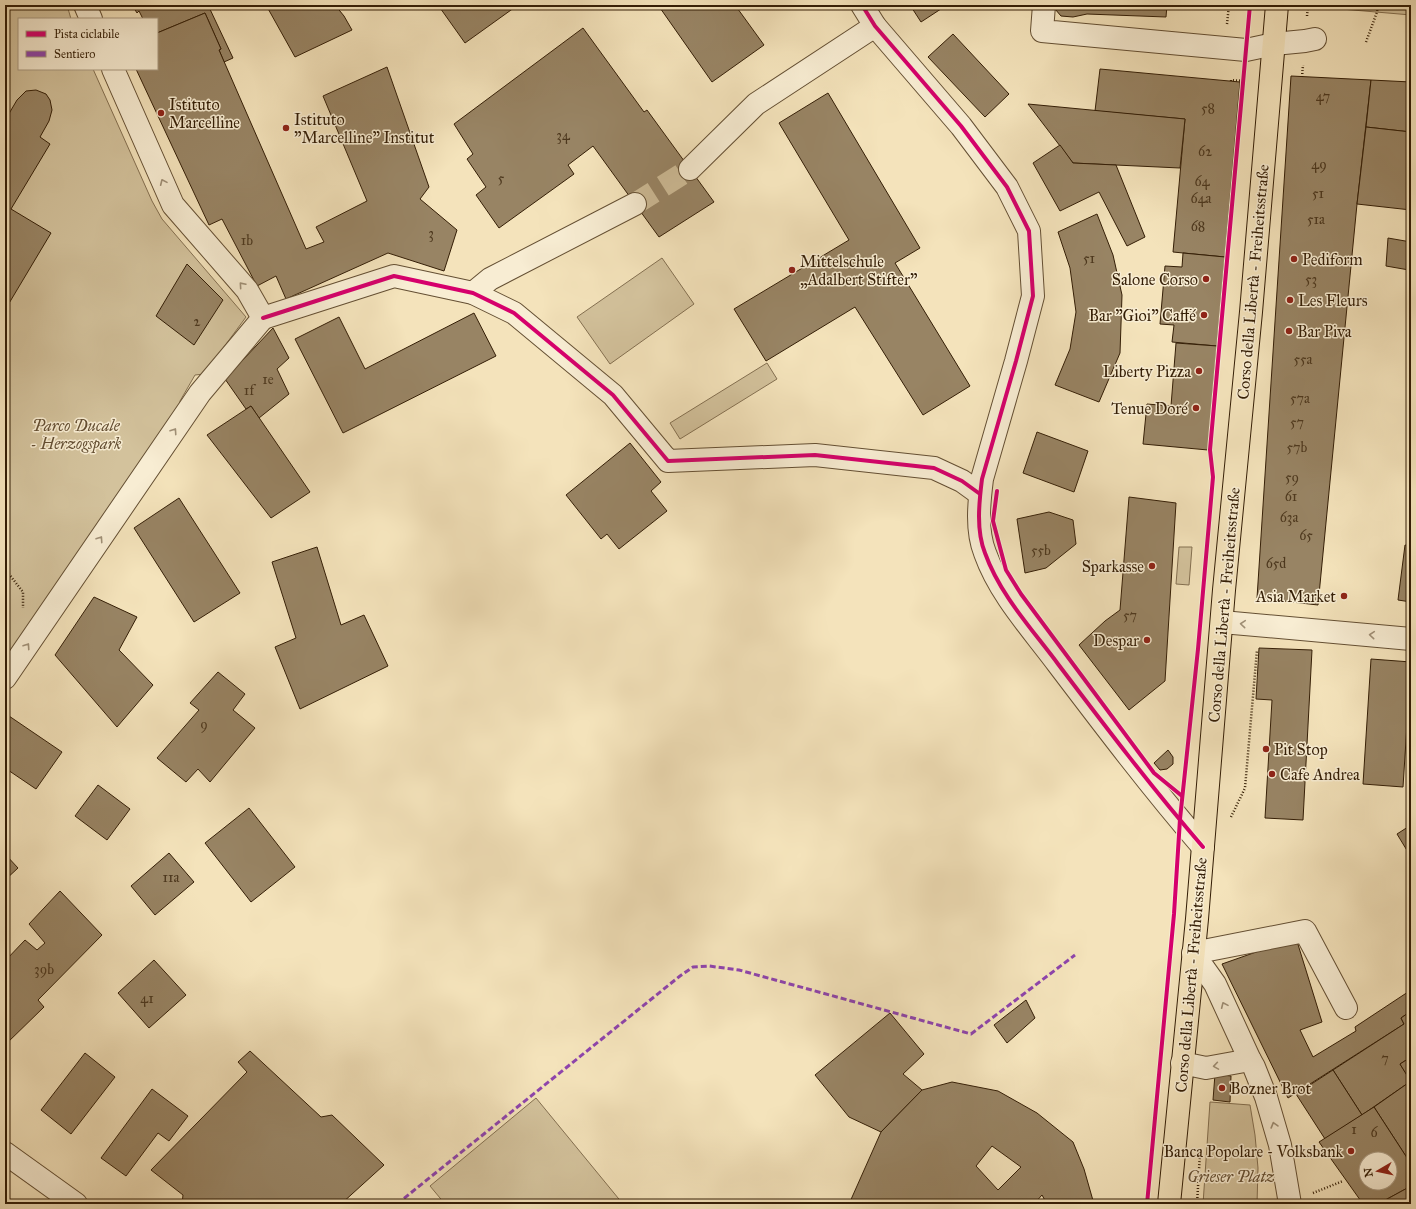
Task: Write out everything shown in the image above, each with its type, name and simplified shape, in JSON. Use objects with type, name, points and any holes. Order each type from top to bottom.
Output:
[{"type":"main road","name":"Corso della Libertà - Freiheitsstraße","points":[[1169,1204],[1203,847],[1277,5]]},
{"type":"street","points":[[85,5],[91,18]]},
{"type":"street","points":[[862,5],[875,26],[961,126],[1007,187],[1029,231],[1033,296],[982,479],[980,494],[980,529],[984,551],[993,574],[1008,598],[1096,713],[1203,847]]},
{"type":"street","points":[[1044,5],[1042,31],[1246,50],[1274,44],[1315,39]]},
{"type":"street","points":[[690,169],[756,104],[875,26]]},
{"type":"street","points":[[113,70],[173,205],[247,290],[263,318]]},
{"type":"street","points":[[473,293],[490,279],[635,204]]},
{"type":"street","points":[[5,678],[200,393],[263,318],[394,276],[473,293],[514,313],[613,395],[668,461],[815,455],[934,468],[962,480],[980,494]]},
{"type":"street","points":[[1222,622],[1411,639]]},
{"type":"street","points":[[1290,1203],[1280,1145],[1266,1097],[1254,1067],[1215,984],[1193,953],[1305,931],[1346,1008]]},
{"type":"street","points":[[1182,1063],[1206,1068],[1250,1060]]},
{"type":"street","points":[[5,1153],[76,1204]]},
{"type":"path","points":[[1227,25],[1229,5]]},
{"type":"path","points":[[1366,42],[1377,12],[1378,5]]},
{"type":"path","points":[[1243,89],[1246,50]]},
{"type":"path","points":[[1231,81],[1244,81]]},
{"type":"path","points":[[5,569],[23,592],[23,613]]},
{"type":"path","points":[[1230,818],[1245,788],[1260,625]]},
{"type":"path","points":[[1290,1203],[1343,1181]]},
{"type":"green space","name":"Parco Ducale - Herzogspark","points":[[5,5],[67,5],[71,18],[18,18],[18,70],[93,70],[152,201],[162,219],[246,317],[204,374],[195,375],[180,401],[180,411],[5,659]]},
{"type":"green space","points":[[1318,5],[1411,5],[1411,15],[1318,7]]},
{"type":"green space","points":[[662,258],[694,304],[610,364],[577,317]]},
{"type":"green space","points":[[767,363],[777,379],[680,439],[670,423]]},
{"type":"green space","points":[[1179,547],[1192,547],[1189,585],[1176,584]]},
{"type":"green space","points":[[536,1098],[623,1204],[445,1204],[430,1186]]},
{"type":"green space","name":"Grieser Platz","points":[[1210,1102],[1250,1105],[1258,1168],[1257,1204],[1203,1204]]},
{"type":"building","points":[[132,5],[208,5],[233,58],[224,62],[219,50],[221,49],[205,13],[158,33],[158,18],[142,18],[139,11],[137,13]]},
{"type":"building","points":[[266,5],[335,5],[344,16],[352,30],[295,57]]},
{"type":"building","points":[[438,5],[518,5],[465,43]]},
{"type":"building","points":[[658,5],[735,5],[764,45],[712,82]]},
{"type":"building","points":[[910,5],[947,5],[921,22]]},
{"type":"building","points":[[1055,5],[1167,5],[1166,17],[1087,14],[1073,17],[1061,16],[1055,9]]},
{"type":"building","points":[[205,13],[221,49],[219,50],[306,249],[324,242],[316,227],[367,201],[323,96],[387,67],[429,187],[420,199],[457,230],[444,271],[388,253],[286,299],[276,276],[257,286],[222,219],[209,225],[136,70],[158,70],[158,33]]},
{"type":"building","points":[[583,28],[644,112],[647,110],[714,202],[659,237],[593,146],[568,165],[574,174],[499,228],[476,195],[486,187],[467,159],[473,154],[454,124]]},
{"type":"building","points":[[953,34],[1009,94],[985,117],[928,57]]},
{"type":"building","points":[[1100,69],[1240,82],[1225,257],[1173,252],[1185,119],[1095,111]]},
{"type":"building","points":[[1291,76],[1371,80],[1357,204],[1318,605],[1257,598]]},
{"type":"building","points":[[1371,80],[1411,82],[1411,132],[1366,127]]},
{"type":"building","points":[[36,90],[46,94],[50,100],[52,110],[49,121],[40,137],[50,144],[11,209],[51,233],[5,310],[5,116],[7,117],[17,100],[26,91]]},
{"type":"building","points":[[828,93],[920,248],[895,263],[970,386],[923,415],[855,307],[766,361],[734,309],[849,240],[779,123]]},
{"type":"building","points":[[1028,104],[1185,119],[1180,168],[1073,163]]},
{"type":"building","points":[[1366,127],[1411,132],[1411,210],[1357,204]]},
{"type":"building","points":[[1060,145],[1073,163],[1116,165],[1145,237],[1127,246],[1099,192],[1060,211],[1033,163]]},
{"type":"building","points":[[1097,214],[1113,255],[1122,295],[1120,353],[1099,402],[1055,385],[1070,349],[1076,312],[1070,268],[1058,232]]},
{"type":"building","points":[[1388,238],[1411,242],[1411,275],[1409,270],[1386,266]]},
{"type":"building","points":[[1183,253],[1225,257],[1217,346],[1172,342],[1174,325],[1160,324],[1165,266],[1182,267]]},
{"type":"building","points":[[187,264],[223,300],[194,345],[156,316]]},
{"type":"building","points":[[474,313],[496,356],[343,433],[295,339],[339,317],[365,369]]},
{"type":"building","points":[[273,328],[289,358],[277,369],[289,394],[259,418],[251,406],[246,409],[225,379]]},
{"type":"building","points":[[1176,343],[1217,346],[1208,450],[1143,444],[1147,404],[1171,406]]},
{"type":"building","points":[[251,406],[310,492],[271,518],[207,435]]},
{"type":"building","points":[[1037,432],[1088,451],[1074,492],[1023,473]]},
{"type":"building","points":[[630,443],[661,482],[651,491],[667,511],[619,549],[607,534],[601,539],[566,495]]},
{"type":"building","points":[[1129,497],[1176,503],[1165,681],[1129,710],[1079,645],[1105,621],[1120,610]]},
{"type":"building","points":[[179,498],[240,593],[194,622],[134,528]]},
{"type":"building","points":[[1049,512],[1073,520],[1076,544],[1046,568],[1025,573],[1017,519]]},
{"type":"building","points":[[1405,545],[1411,546],[1411,602],[1398,600]]},
{"type":"building","points":[[317,547],[341,625],[364,615],[388,666],[300,709],[275,647],[296,638],[272,562]]},
{"type":"building","points":[[94,597],[137,617],[119,650],[153,685],[117,727],[55,655]]},
{"type":"building","points":[[1259,648],[1312,650],[1303,820],[1265,818],[1272,700],[1256,699]]},
{"type":"building","points":[[1371,659],[1411,662],[1403,787],[1363,784]]},
{"type":"building","points":[[218,672],[245,694],[233,710],[255,728],[210,782],[198,769],[186,782],[157,758],[199,710],[190,703]]},
{"type":"building","points":[[9,716],[62,752],[36,789],[5,768],[5,722]]},
{"type":"building","points":[[1168,750],[1173,757],[1173,764],[1167,769],[1160,770],[1154,763]]},
{"type":"building","points":[[98,785],[130,809],[107,840],[75,816]]},
{"type":"building","points":[[249,808],[295,867],[251,902],[205,843]]},
{"type":"building","points":[[1411,825],[1411,857],[1397,834]]},
{"type":"building","points":[[169,853],[194,882],[155,915],[131,886]]},
{"type":"building","points":[[5,854],[18,868],[5,880]]},
{"type":"building","points":[[60,891],[102,935],[38,1000],[44,1007],[5,1045],[5,978],[8,975],[5,972],[5,961],[25,940],[37,950],[45,943],[29,924]]},
{"type":"building","points":[[1296,938],[1322,1022],[1300,1030],[1313,1057],[1356,1031],[1355,1027],[1411,990],[1411,1011],[1401,1018],[1404,1024],[1288,1098],[1222,964]]},
{"type":"building","points":[[154,960],[186,995],[149,1028],[118,993]]},
{"type":"building","points":[[1026,1000],[1035,1018],[1007,1043],[994,1025]]},
{"type":"building","points":[[1411,1011],[1411,1057],[1400,1064],[1411,1081],[1362,1115],[1333,1070],[1404,1024],[1401,1018]]},
{"type":"building","points":[[890,1013],[924,1054],[903,1074],[922,1090],[881,1132],[849,1117],[815,1075]]},
{"type":"building","points":[[250,1051],[321,1117],[332,1115],[384,1165],[341,1204],[182,1204],[183,1195],[151,1170],[247,1072],[238,1062]]},
{"type":"building","points":[[85,1053],[115,1077],[71,1134],[41,1110]]},
{"type":"building","points":[[1411,1057],[1411,1082],[1400,1064]]},
{"type":"building","points":[[1333,1070],[1362,1115],[1325,1139],[1296,1094]]},
{"type":"building","name":"Bozner Brot","points":[[1215,1074],[1231,1076],[1230,1102],[1213,1100]]},
{"type":"building","points":[[1411,1081],[1411,1164],[1374,1107]]},
{"type":"building","points":[[952,1082],[998,1091],[1037,1113],[1073,1142],[1084,1169],[1094,1204],[1047,1204],[1042,1195],[1034,1204],[849,1204],[881,1132],[922,1090]],"holes":[[[992,1146],[1021,1167],[998,1190],[976,1166]]]},
{"type":"building","points":[[152,1089],[188,1116],[169,1141],[158,1133],[126,1176],[101,1158]]},
{"type":"building","points":[[1374,1107],[1411,1164],[1411,1186],[1378,1204],[1363,1204],[1319,1142]]},
{"type":"building","points":[[1411,1186],[1411,1204],[1378,1204]]},
{"type":"tunnel","points":[[635,204],[690,169]]},
{"type":"marked path","points":[[397,1204],[693,967],[709,966],[739,970],[971,1034],[1075,955]]},
{"type":"cycle path","points":[[862,5],[875,26],[961,126],[1007,187],[1029,231],[1033,296],[982,479],[979,507],[979,526],[982,544],[991,568],[1017,611],[1129,757],[1203,847]]},
{"type":"cycle path","points":[[1147,1204],[1174,914],[1180,819],[1198,649],[1213,477],[1210,450],[1250,5]]},
{"type":"cycle path","points":[[263,318],[394,276],[473,293],[514,313],[613,395],[668,461],[815,455],[934,468],[962,481],[980,494]]},
{"type":"cycle path","points":[[997,491],[993,521],[1006,570],[1021,594],[1154,773],[1182,796]]},
{"type":"place","name":"Istituto Marcelline","points":[[161,113]]},
{"type":"place","name":"Istituto \"Marcelline\" Institut","points":[[286,128]]},
{"type":"place","name":"Pediform","points":[[1294,259]]},
{"type":"place","name":"Mittelschule „Adalbert Stifter”","points":[[792,270]]},
{"type":"place","name":"Salone Corso","points":[[1206,279]]},
{"type":"place","name":"Les Fleurs","points":[[1290,300]]},
{"type":"place","name":"Bar \"Gioi\" Caffé","points":[[1204,315]]},
{"type":"place","name":"Bar Piva","points":[[1289,331]]},
{"type":"place","name":"Liberty Pizza","points":[[1199,371]]},
{"type":"place","name":"Tenue Doré","points":[[1196,408]]},
{"type":"place","name":"Sparkasse","points":[[1152,566]]},
{"type":"place","name":"Asia Market","points":[[1344,596]]},
{"type":"place","name":"Despar","points":[[1147,640]]},
{"type":"place","name":"Pit Stop","points":[[1266,749]]},
{"type":"place","name":"Cafe Andrea","points":[[1272,774]]},
{"type":"place","name":"Bozner Brot","points":[[1222,1088]]},
{"type":"place","name":"Banca Popolare - Volksbank","points":[[1351,1151]]}]
